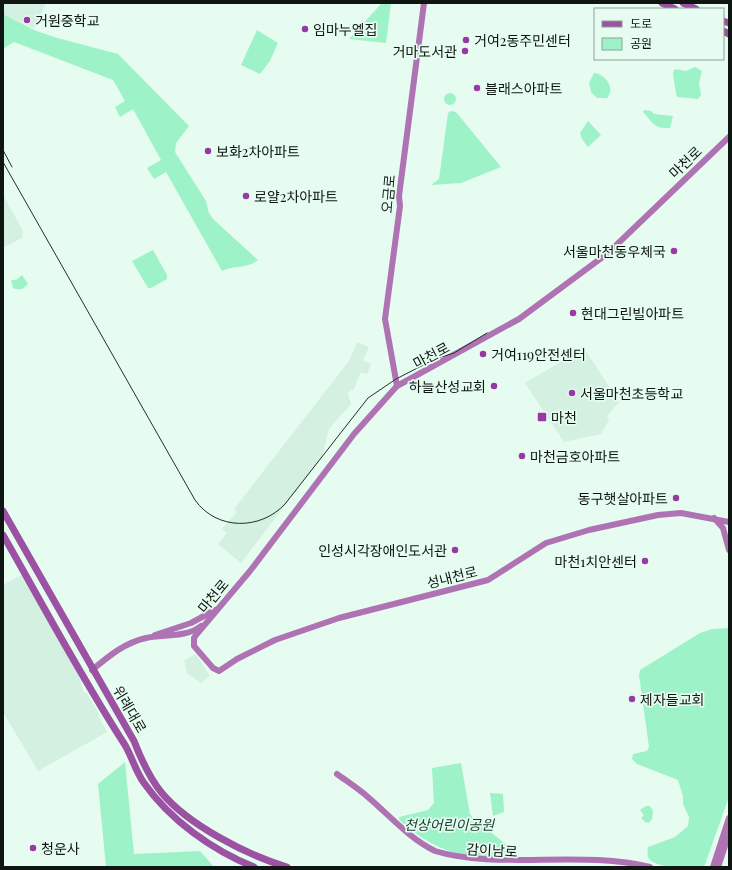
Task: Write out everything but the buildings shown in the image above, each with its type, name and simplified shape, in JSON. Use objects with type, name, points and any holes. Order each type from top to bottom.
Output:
[{"type":"main road","points":[[662,3],[673,8]]},
{"type":"main road","points":[[683,3],[694,8]]},
{"type":"main road","name":"위례대로","points":[[3,510],[92,670],[134,741],[145,768],[162,793],[180,810],[218,838],[269,862],[287,867]]},
{"type":"main road","name":"위례대로","points":[[3,535],[108,720],[126,747],[143,783],[167,809],[192,832],[220,850],[254,867]]},
{"type":"street","name":"오금로","points":[[397,386],[385,319],[424,3]]},
{"type":"street","name":"마천로","points":[[193,642],[194,638],[250,571],[354,434],[397,386],[506,327],[588,270],[608,253],[729,137]]},
{"type":"street","name":"성내천로","points":[[193,642],[195,648],[213,668],[219,671],[237,659],[275,640],[339,618],[488,580],[546,543],[589,530],[658,515],[681,513],[729,522]]},
{"type":"street","points":[[714,518],[722,528],[729,550]]},
{"type":"street","points":[[92,670],[114,651],[148,637],[191,623],[218,608]]},
{"type":"street","points":[[148,637],[170,636],[198,628],[211,617]]},
{"type":"street","name":"감이남로","points":[[337,774],[367,796],[407,834],[436,851],[458,859],[498,864],[622,862],[650,867]]},
{"type":"street","points":[[713,867],[729,818]]},
{"type":"street","points":[[719,866],[729,834]]},
{"type":"shaded area","name":"거원중학교","points":[[3,3],[46,3],[34,29],[3,14]]},
{"type":"shaded area","points":[[3,195],[23,231],[22,238],[3,248]]},
{"type":"shaded area","points":[[357,342],[369,347],[363,360],[371,364],[367,374],[361,372],[353,391],[350,390],[348,394],[351,404],[329,429],[322,457],[241,563],[218,544],[227,533],[222,529],[237,512],[234,509],[349,361]]},
{"type":"shaded area","name":"서울마천초등학교","points":[[584,348],[619,402],[607,416],[609,420],[601,434],[564,442],[525,383]]},
{"type":"shaded area","points":[[23,574],[80,679],[84,693],[86,692],[99,714],[98,716],[107,732],[38,771],[3,712],[3,585]]},
{"type":"shaded area","points":[[196,654],[210,676],[201,683],[187,673],[184,660]]},
{"type":"green space","points":[[382,3],[391,3],[386,43],[349,39]]},
{"type":"green space","points":[[3,14],[34,30],[54,37],[118,54],[189,126],[176,143],[175,152],[206,201],[209,213],[213,219],[258,260],[250,265],[222,271],[166,172],[154,179],[147,168],[161,160],[133,109],[120,117],[115,107],[125,101],[113,80],[14,42],[3,49]]},
{"type":"green space","points":[[257,30],[278,43],[270,61],[260,74],[241,65]]},
{"type":"green space","points":[[695,67],[702,71],[699,83],[701,95],[698,99],[677,97],[673,72],[675,69],[686,71]]},
{"type":"green space","points":[[594,73],[602,76],[608,82],[610,90],[607,98],[597,98],[591,92],[589,83]]},
{"type":"green space","points":[[450,93],[454,95],[456,99],[454,103],[450,105],[446,103],[444,99],[446,95]]},
{"type":"green space","points":[[644,110],[651,111],[654,114],[673,116],[670,128],[660,127],[654,124],[643,112]]},
{"type":"green space","points":[[451,111],[456,112],[501,167],[461,183],[431,185],[439,179],[448,113]]},
{"type":"green space","points":[[588,121],[601,135],[588,147],[582,139],[580,133]]},
{"type":"green space","points":[[153,250],[167,275],[167,279],[151,288],[148,288],[132,261]]},
{"type":"green space","points":[[22,275],[28,284],[22,289],[13,288],[11,280],[16,280]]},
{"type":"green space","points":[[729,628],[729,797],[704,867],[665,866],[652,861],[648,857],[648,847],[675,837],[688,826],[689,817],[683,804],[683,796],[678,780],[637,764],[632,759],[633,754],[647,751],[649,747],[639,675],[640,670],[700,633],[712,629]]},
{"type":"green space","points":[[125,762],[134,854],[200,851],[214,867],[106,867],[98,784]]},
{"type":"green space","name":"천상어린이공원","points":[[461,763],[470,814],[512,849],[511,857],[473,857],[453,852],[424,839],[399,819],[399,817],[428,810],[434,803],[432,768]]},
{"type":"green space","points":[[490,793],[503,794],[504,812],[493,816]]},
{"type":"green space","points":[[646,806],[650,806],[653,811],[652,819],[649,823],[645,822],[641,818],[644,815],[640,810]]},
{"type":"tram line","points":[[3,150],[12,167]]},
{"type":"tram line","points":[[3,162],[195,500],[204,510],[227,522],[252,522],[264,519],[275,513],[285,504],[368,398],[396,379],[435,359],[454,353],[487,333]]},
{"type":"place","name":"거원중학교","points":[[27,20]]},
{"type":"place","name":"임마누엘집","points":[[305,29]]},
{"type":"place","name":"거여2동주민센터","points":[[466,40]]},
{"type":"place","name":"거마도서관","points":[[465,51]]},
{"type":"place","name":"블래스아파트","points":[[477,88]]},
{"type":"place","name":"보화2차아파트","points":[[208,151]]},
{"type":"place","name":"로얄2차아파트","points":[[246,196]]},
{"type":"place","name":"서울마천동우체국","points":[[674,251]]},
{"type":"place","name":"현대그린빌아파트","points":[[573,313]]},
{"type":"place","name":"거여119안전센터","points":[[483,354]]},
{"type":"place","name":"하늘산성교회","points":[[494,386]]},
{"type":"place","name":"서울마천초등학교","points":[[572,393]]},
{"type":"place","name":"마천","points":[[542,417]]},
{"type":"place","name":"마천금호아파트","points":[[522,456]]},
{"type":"place","name":"동구햇살아파트","points":[[676,498]]},
{"type":"place","name":"인성시각장애인도서관","points":[[455,550]]},
{"type":"place","name":"마천1치안센터","points":[[645,561]]},
{"type":"place","name":"제자들교회","points":[[632,699]]},
{"type":"place","name":"청운사","points":[[33,848]]}]
